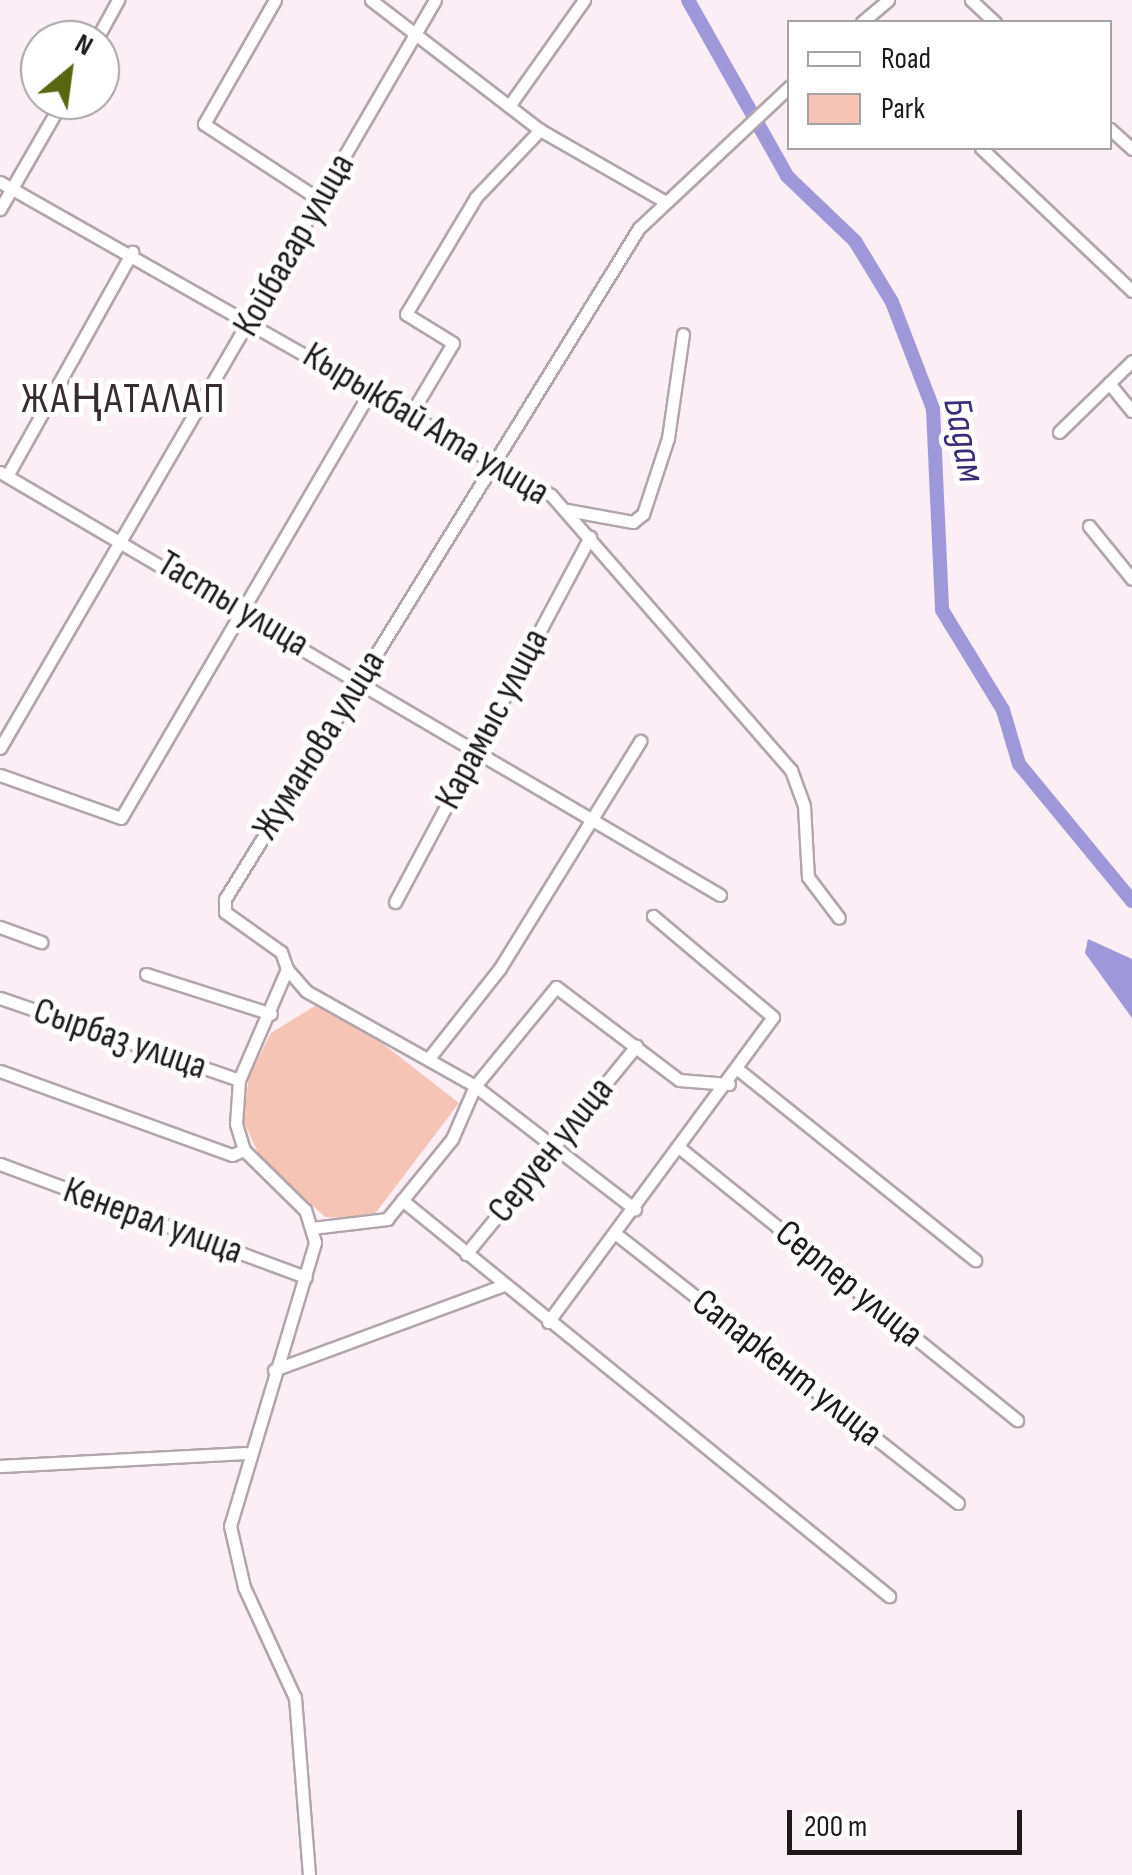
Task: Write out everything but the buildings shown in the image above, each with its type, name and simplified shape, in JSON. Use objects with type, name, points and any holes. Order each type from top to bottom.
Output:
[{"type":"street","points":[[276,0],[204,124],[320,200]]},
{"type":"street","points":[[371,0],[540,130],[662,200]]},
{"type":"street","name":"Койбагар улица","points":[[0,748],[252,320],[434,0]]},
{"type":"street","points":[[508,106],[584,0]]},
{"type":"street","points":[[864,20],[888,0]]},
{"type":"street","points":[[971,0],[993,20]]},
{"type":"street","name":"Жуманова улица","points":[[288,969],[282,952],[225,912],[224,900],[494,458],[662,200],[787,88]]},
{"type":"street","points":[[0,209],[52,120]]},
{"type":"street","points":[[412,412],[453,343],[406,314],[476,197],[540,130]]},
{"type":"street","points":[[1112,130],[1132,150]]},
{"type":"street","points":[[983,150],[1132,291]]},
{"type":"street","name":"Кырыкбай Ата улица","points":[[0,182],[15,186],[494,458],[567,510],[790,770],[804,806],[808,877],[839,918]]},
{"type":"street","points":[[4,474],[132,252]]},
{"type":"street","points":[[567,510],[633,522],[642,514],[668,438],[683,334]]},
{"type":"street","points":[[1060,432],[1132,361]]},
{"type":"street","points":[[1110,383],[1132,411]]},
{"type":"street","points":[[0,775],[121,818],[371,390]]},
{"type":"street","name":"Тасты улица","points":[[4,474],[242,607],[476,752],[720,895]]},
{"type":"street","points":[[1089,526],[1132,579]]},
{"type":"street","name":"Карамыс улица","points":[[395,902],[590,537]]},
{"type":"street","points":[[429,1058],[595,820],[640,741]]},
{"type":"street","points":[[548,1322],[740,1071],[773,1017],[654,916]]},
{"type":"street","points":[[0,928],[41,942]]},
{"type":"street","points":[[288,969],[240,1080],[244,1150],[312,1228],[306,1277],[230,1509],[233,1550],[295,1698],[309,1875]]},
{"type":"street","points":[[288,969],[306,991],[475,1086],[635,1209]]},
{"type":"street","points":[[146,974],[271,1014]]},
{"type":"street","points":[[312,1228],[372,1227],[402,1200],[452,1139],[475,1086],[556,987],[679,1080],[728,1084]]},
{"type":"street","name":"Сырбаз улица","points":[[0,998],[240,1080]]},
{"type":"street","name":"Серуен улица","points":[[466,1254],[636,1046]]},
{"type":"street","points":[[0,1071],[232,1155],[244,1150]]},
{"type":"street","points":[[740,1071],[975,1260]]},
{"type":"street","name":"Серпер улица","points":[[681,1149],[1017,1420]]},
{"type":"street","name":"Кенерал улица","points":[[0,1164],[306,1277]]},
{"type":"street","points":[[402,1200],[888,1596]]},
{"type":"street","name":"Сапаркент улица","points":[[616,1234],[958,1502]]},
{"type":"street","points":[[274,1370],[504,1285]]},
{"type":"street","points":[[0,1466],[246,1453]]},
{"type":"green space","points":[[315,1006],[351,1019],[459,1103],[371,1219],[325,1217],[259,1155],[243,1120],[249,1077],[271,1033]]},
{"type":"shaded area","points":[[1088,939],[1132,959],[1132,1018],[1085,953]]},
{"type":"waterway","name":"Бадам","points":[[688,0],[787,176],[855,241],[892,302],[933,409],[942,610],[1003,710],[1019,764],[1132,901]]},
{"type":"district","name":"ЖАҢАТАЛАП","points":[[124,400]]}]
